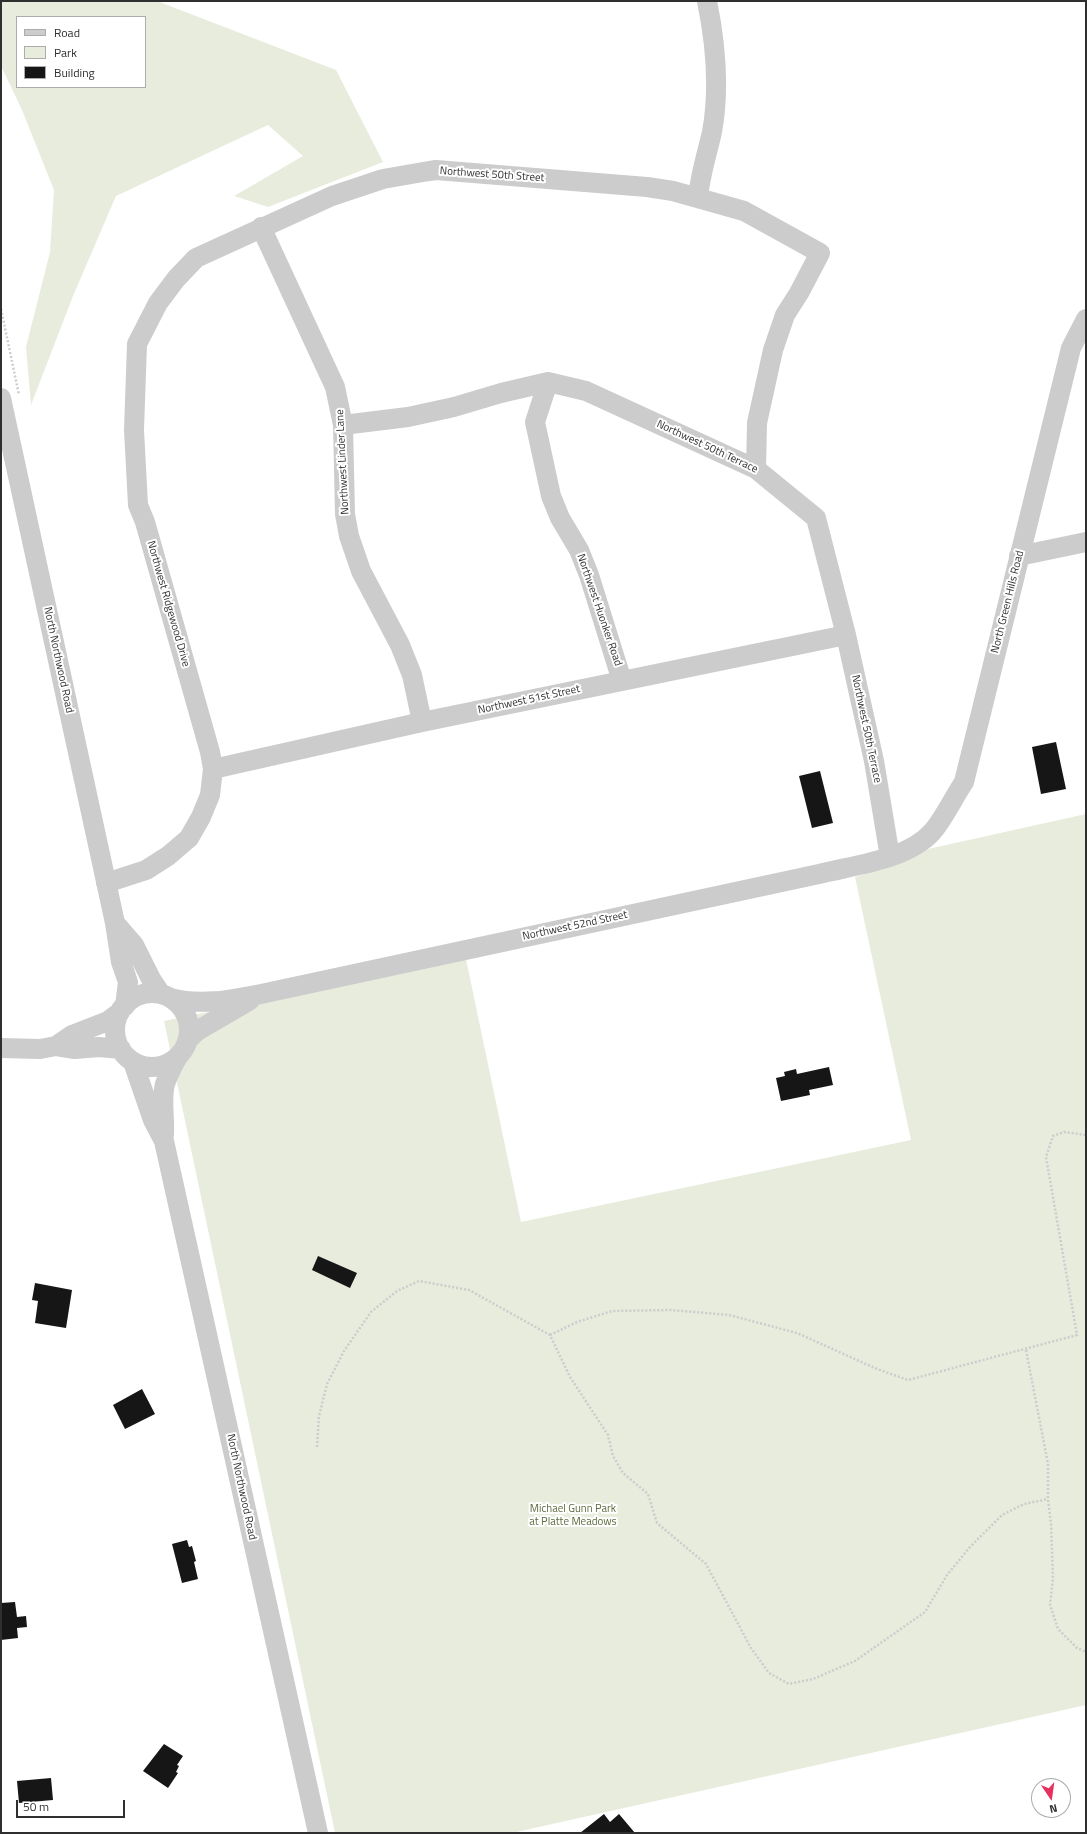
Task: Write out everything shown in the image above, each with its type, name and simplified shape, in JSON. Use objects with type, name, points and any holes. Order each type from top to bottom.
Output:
[{"type":"street","points":[[698,198],[699,185],[712,131],[716,96],[717,61],[707,1]]},
{"type":"street","name":"Northwest 50th Street","points":[[176,279],[196,258],[261,227],[332,196],[357,186],[383,179],[436,170],[647,187],[698,198],[744,211],[820,253],[799,293],[785,315],[773,350],[757,424],[756,469]]},
{"type":"street","name":"Northwest Linder Lane","points":[[261,227],[331,375],[343,425],[345,514],[349,536],[361,571],[400,645],[410,669],[422,722]]},
{"type":"street","name":"Northwest Ridgewood Drive","points":[[106,883],[146,870],[168,856],[189,838],[201,817],[210,795],[213,769],[210,752],[148,529],[138,505],[134,430],[137,344],[158,302],[176,279]]},
{"type":"street","name":"North Green Hills Road","points":[[890,857],[916,845],[933,831],[964,782],[1071,348],[1086,319]]},
{"type":"street","name":"Northwest 50th Terrace","points":[[343,425],[408,417],[454,407],[501,393],[548,382],[586,391],[756,469],[816,518],[846,635],[874,761],[890,857]]},
{"type":"street","name":"Northwest Huonker Road","points":[[548,382],[535,422],[551,496],[560,518],[579,550],[589,575],[622,681]]},
{"type":"street","name":"North Northwood Road","points":[[1,398],[115,923],[121,962],[128,982],[122,1009]]},
{"type":"street","points":[[1019,556],[1086,542]]},
{"type":"street","name":"Northwest 51st Street","points":[[213,769],[422,722],[846,635]]},
{"type":"street","name":"Northwest 52nd Street","points":[[165,996],[186,1002],[205,1003],[261,994],[819,874],[890,857]]},
{"type":"street","name":"North Northwood Road","points":[[115,923],[134,945],[151,979],[165,996]]},
{"type":"street","points":[[1,1048],[40,1049],[56,1046],[75,1049],[99,1047],[127,1055],[144,1066],[156,1067],[177,1058],[184,1050],[188,1040],[188,1020],[178,1004],[165,996],[150,993],[140,996],[108,1021],[72,1035],[56,1046]]},
{"type":"street","name":"Northwest 52nd Street","points":[[188,1040],[197,1030],[261,994]]},
{"type":"street","points":[[122,1009],[115,1031],[127,1055]]},
{"type":"street","name":"North Northwood Road","points":[[127,1055],[153,1120],[164,1140]]},
{"type":"street","name":"North Northwood Road","points":[[177,1058],[165,1085],[164,1091],[164,1140],[318,1833]]},
{"type":"path","points":[[550,1335],[576,1322],[612,1311],[671,1310],[729,1315],[797,1333],[908,1380],[1026,1350],[1077,1335],[1046,1157],[1053,1136],[1064,1132],[1086,1135]]},
{"type":"path","points":[[316,1446],[319,1416],[327,1384],[344,1351],[371,1312],[397,1291],[419,1281],[469,1290],[550,1335],[570,1377],[608,1435],[614,1456],[623,1473],[648,1494],[657,1523],[706,1564],[751,1648],[769,1673],[789,1684],[813,1680],[855,1661],[925,1612],[947,1575],[970,1547],[1002,1515],[1024,1504],[1048,1499]]},
{"type":"path","points":[[1026,1350],[1048,1464],[1048,1499],[1051,1524],[1053,1578],[1050,1605],[1058,1630],[1077,1648],[1086,1652]]},
{"type":"green space","points":[[1,1],[157,1],[336,70],[383,162],[268,207],[234,196],[303,156],[268,125],[116,196],[73,296],[31,405],[26,347],[50,252],[54,190],[22,110],[1,66]]},
{"type":"green space","name":"Michael Gunn Park at Platte Meadows","points":[[1086,814],[1086,1705],[512,1833],[335,1833],[164,1021],[466,959],[521,1222],[911,1140],[855,877],[903,862],[928,849]]},
{"type":"building","points":[[1056,742],[1066,789],[1041,794],[1032,747]]},
{"type":"building","points":[[820,771],[833,823],[812,828],[799,776]]},
{"type":"building","points":[[829,1067],[833,1085],[809,1090],[810,1095],[781,1101],[776,1078],[785,1076],[784,1072],[796,1069],[797,1074]]},
{"type":"building","points":[[318,1256],[357,1273],[350,1288],[312,1270]]},
{"type":"building","points":[[35,1283],[72,1290],[66,1328],[35,1323],[38,1301],[32,1300]]},
{"type":"building","points":[[142,1389],[155,1414],[125,1429],[113,1405]]},
{"type":"building","points":[[187,1540],[189,1547],[192,1546],[196,1561],[194,1562],[198,1579],[182,1583],[172,1544]]},
{"type":"building","points":[[15,1602],[17,1617],[26,1616],[27,1627],[17,1628],[18,1638],[1,1640],[1,1603]]},
{"type":"building","points":[[164,1744],[183,1756],[177,1765],[179,1766],[176,1772],[178,1773],[168,1788],[143,1771]]},
{"type":"building","points":[[51,1778],[53,1800],[19,1803],[17,1781]]},
{"type":"building","points":[[604,1814],[610,1822],[619,1814],[635,1833],[580,1833]]}]
